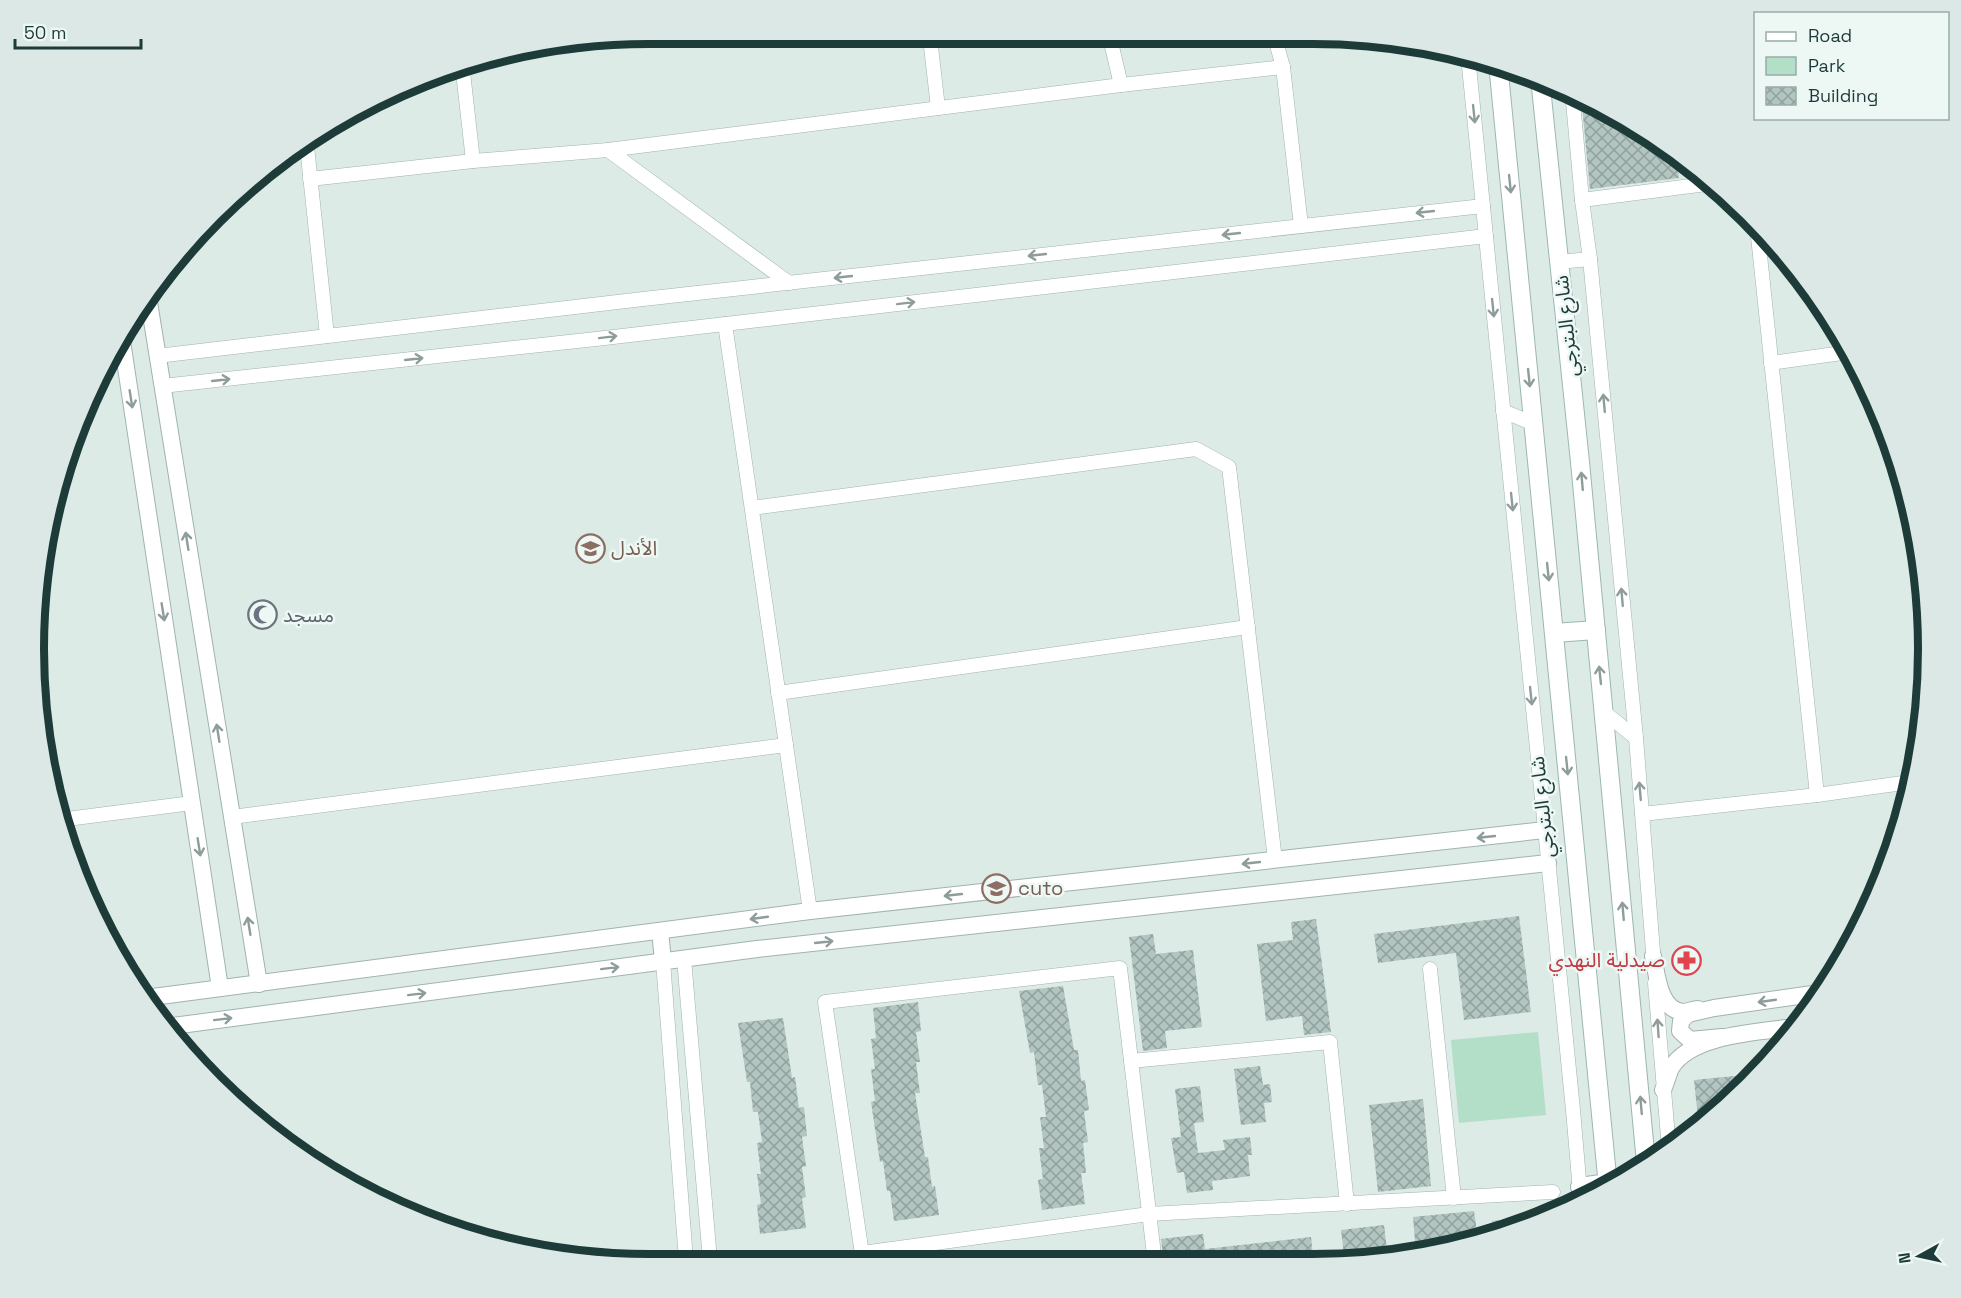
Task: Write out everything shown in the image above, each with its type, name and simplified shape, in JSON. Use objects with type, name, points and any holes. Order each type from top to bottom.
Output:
[{"type":"main road","name":"شارع البترجي","points":[[1499,73],[1607,1177]]},
{"type":"main road","name":"شارع البترجي","points":[[1541,89],[1596,630],[1645,1154]]},
{"type":"main road","points":[[1554,633],[1596,630]]},
{"type":"street","points":[[931,44],[938,108]]},
{"type":"street","points":[[1111,44],[1121,85]]},
{"type":"street","points":[[1277,44],[1283,67],[1301,226]]},
{"type":"street","name":"شارع البترجي","points":[[1469,64],[1574,1110],[1580,1192]]},
{"type":"street","points":[[310,179],[473,161],[608,150],[1121,85],[1283,67]]},
{"type":"street","points":[[463,73],[473,161]]},
{"type":"street","name":"شارع البترجي","points":[[1573,103],[1636,738],[1668,1138]]},
{"type":"street","points":[[307,150],[327,336]]},
{"type":"street","points":[[608,150],[789,283]]},
{"type":"street","points":[[1582,200],[1700,185]]},
{"type":"street","points":[[157,356],[1483,206]]},
{"type":"street","points":[[162,386],[1486,236]]},
{"type":"street","points":[[1757,240],[1817,795]]},
{"type":"street","name":"شارع البترجي","points":[[1559,262],[1590,259]]},
{"type":"street","points":[[150,308],[259,984]]},
{"type":"street","points":[[725,324],[810,911]]},
{"type":"street","points":[[123,349],[220,988]]},
{"type":"street","points":[[1771,363],[1840,353]]},
{"type":"street","points":[[1503,411],[1534,424]]},
{"type":"street","points":[[752,508],[1196,449],[1229,467],[1275,860]]},
{"type":"street","points":[[778,693],[1248,627]]},
{"type":"street","points":[[1604,712],[1636,738]]},
{"type":"street","points":[[232,817],[786,745]]},
{"type":"street","points":[[1642,814],[1902,783]]},
{"type":"street","points":[[68,819],[192,803]]},
{"type":"street","points":[[154,997],[810,911],[1545,830]]},
{"type":"street","points":[[175,1026],[757,949],[1548,863]]},
{"type":"street","points":[[660,931],[686,1254]]},
{"type":"street","points":[[1653,956],[1661,993],[1668,1004],[1682,1012],[1808,995]]},
{"type":"street","points":[[684,959],[709,1254]]},
{"type":"street","points":[[862,1254],[825,1002],[1120,968],[1154,1254]]},
{"type":"street","points":[[1430,969],[1454,1198]]},
{"type":"street","points":[[1714,1008],[1688,1014],[1681,1021],[1680,1031],[1690,1040],[1783,1029]]},
{"type":"street","points":[[1663,1090],[1672,1068],[1681,1057],[1722,1037]]},
{"type":"street","points":[[1131,1061],[1330,1042],[1347,1204]]},
{"type":"street","points":[[882,1254],[1149,1214],[1553,1192]]},
{"type":"green space","points":[[1538,1032],[1546,1115],[1459,1123],[1451,1040]]},
{"type":"building","points":[[1582,107],[1615,125],[1678,167],[1679,178],[1590,189]]},
{"type":"building","points":[[1519,916],[1531,1012],[1464,1020],[1456,953],[1378,963],[1374,934]]},
{"type":"building","points":[[1316,919],[1331,1032],[1304,1035],[1302,1016],[1266,1021],[1257,944],[1293,940],[1291,922]]},
{"type":"building","points":[[1153,934],[1156,954],[1193,950],[1202,1027],[1165,1031],[1167,1048],[1143,1051],[1129,937]]},
{"type":"building","points":[[1063,986],[1074,1050],[1078,1050],[1081,1081],[1085,1080],[1089,1110],[1084,1111],[1088,1142],[1083,1143],[1086,1173],[1081,1173],[1085,1204],[1042,1210],[1038,1180],[1043,1179],[1039,1148],[1044,1148],[1040,1117],[1046,1117],[1042,1085],[1038,1085],[1034,1052],[1030,1053],[1019,991]]},
{"type":"building","points":[[918,1002],[921,1031],[916,1032],[920,1062],[916,1062],[920,1093],[915,1093],[925,1157],[928,1157],[932,1187],[935,1186],[939,1215],[894,1221],[883,1161],[880,1162],[871,1102],[875,1101],[871,1069],[875,1069],[871,1039],[876,1038],[873,1008]]},
{"type":"building","points":[[783,1018],[799,1108],[804,1107],[807,1136],[802,1137],[806,1166],[802,1167],[806,1197],[802,1198],[806,1228],[760,1234],[757,1205],[761,1204],[757,1174],[761,1174],[757,1143],[762,1142],[758,1112],[753,1112],[750,1082],[747,1082],[738,1023]]},
{"type":"building","points":[[1260,1066],[1263,1085],[1270,1084],[1272,1102],[1264,1103],[1266,1122],[1241,1125],[1234,1069]]},
{"type":"building","points":[[1742,1075],[1698,1115],[1694,1080]]},
{"type":"building","points":[[1200,1086],[1204,1122],[1194,1123],[1198,1153],[1225,1150],[1223,1140],[1250,1137],[1252,1155],[1248,1155],[1250,1176],[1212,1181],[1213,1190],[1187,1193],[1184,1172],[1177,1173],[1171,1138],[1181,1137],[1175,1089]]},
{"type":"building","points":[[1423,1099],[1431,1186],[1378,1192],[1369,1105]]},
{"type":"building","points":[[1474,1211],[1477,1231],[1415,1245],[1413,1217]]},
{"type":"building","points":[[1516,1219],[1493,1227],[1492,1221]]},
{"type":"building","points":[[1384,1225],[1387,1249],[1344,1253],[1341,1230]]},
{"type":"building","points":[[1203,1234],[1205,1249],[1311,1237],[1313,1254],[1163,1254],[1161,1239]]},
{"type":"place","name":"الأندل","points":[[590,548]]},
{"type":"place","name":"مسجد","points":[[262,615]]},
{"type":"place","name":"cuto","points":[[997,888]]},
{"type":"place","name":"صيدلية النهدي","points":[[1686,960]]}]
